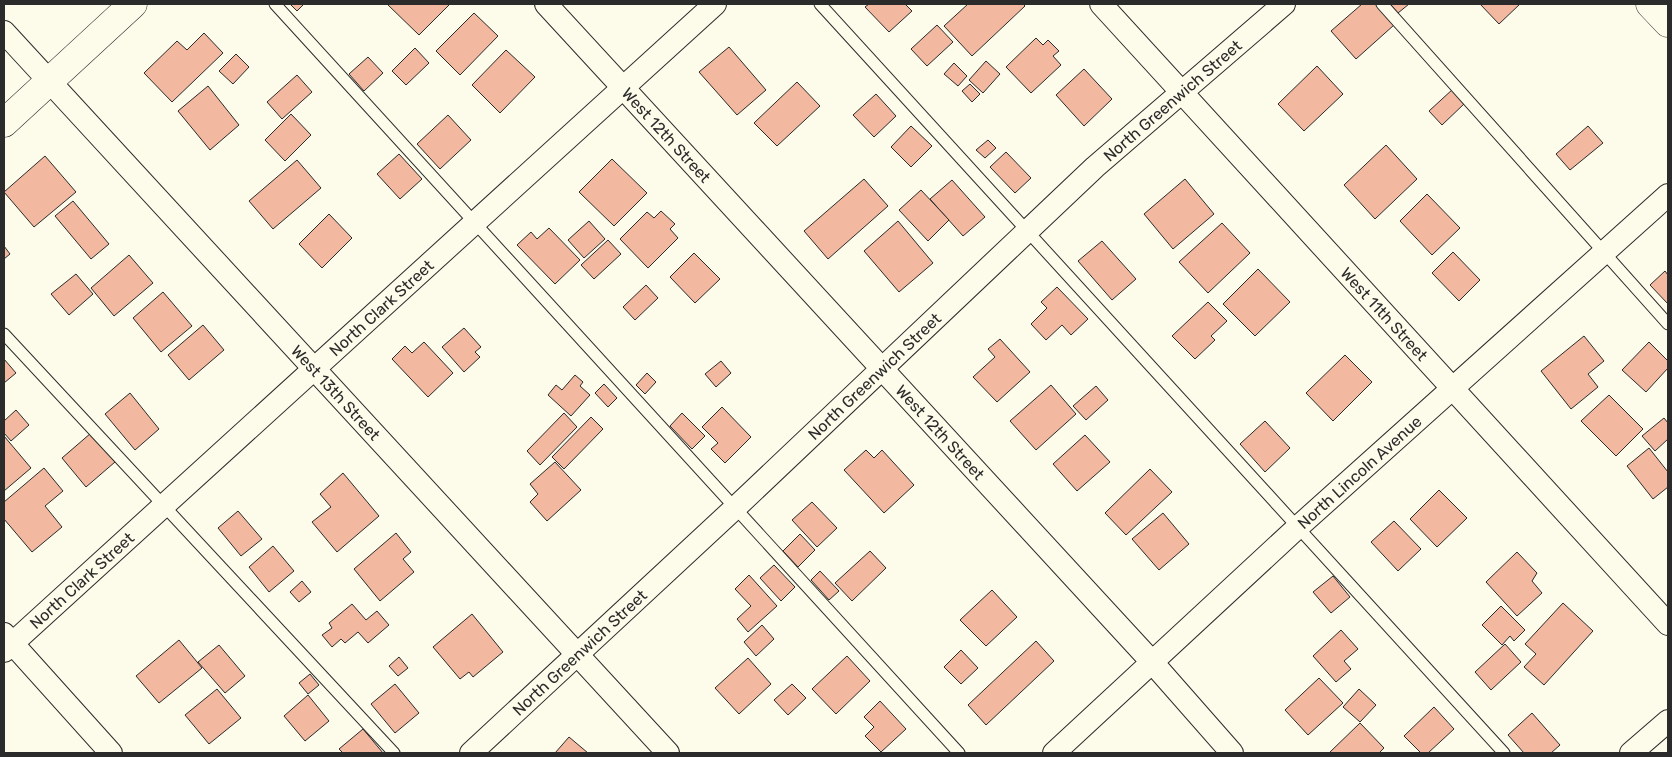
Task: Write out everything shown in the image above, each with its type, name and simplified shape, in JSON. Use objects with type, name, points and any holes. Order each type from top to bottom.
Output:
[{"type":"main road","points":[[4,123],[133,4]]},
{"type":"main road","points":[[1650,4],[1668,23]]},
{"type":"street","name":"West 12th Street","points":[[546,4],[1152,662],[1232,753]]},
{"type":"street","name":"North Clark Street","points":[[6,643],[164,505],[715,4]]},
{"type":"street","name":"West 11th Street","points":[[1101,4],[1668,624]]},
{"type":"street","name":"North Greenwich Street","points":[[471,753],[735,508],[1095,166],[1284,4]]},
{"type":"street","name":"West 13th Street","points":[[4,32],[668,753]]},
{"type":"street","name":"North Lincoln Avenue","points":[[1054,753],[1298,527],[1668,195]]},
{"type":"street","points":[[6,643],[111,753]]},
{"type":"street","points":[[1631,753],[1668,721]]},
{"type":"lane","points":[[275,4],[959,753]]},
{"type":"lane","points":[[820,4],[1504,753]]},
{"type":"lane","points":[[1382,4],[1668,324]]},
{"type":"lane","points":[[4,334],[394,753]]},
{"type":"building","points":[[290,4],[304,4],[297,11]]},
{"type":"building","points":[[387,4],[450,4],[419,35]]},
{"type":"building","points":[[869,4],[905,4],[912,11],[889,32],[865,7]]},
{"type":"building","points":[[968,4],[1023,4],[1025,6],[972,56],[944,26]]},
{"type":"building","points":[[1362,4],[1375,4],[1394,25],[1356,59],[1331,31]]},
{"type":"building","points":[[1390,4],[1409,4],[1398,13]]},
{"type":"building","points":[[1480,4],[1520,4],[1499,24]]},
{"type":"building","points":[[474,13],[498,36],[460,75],[436,51]]},
{"type":"building","points":[[937,25],[953,42],[927,66],[911,49]]},
{"type":"building","points":[[204,33],[223,53],[172,102],[144,73],[177,41],[187,50]]},
{"type":"building","points":[[1036,38],[1043,45],[1048,40],[1059,51],[1053,56],[1061,65],[1031,93],[1006,67]]},
{"type":"building","points":[[729,47],[766,90],[737,115],[699,72]]},
{"type":"building","points":[[415,48],[429,63],[406,85],[392,71]]},
{"type":"building","points":[[506,50],[535,77],[500,113],[472,85]]},
{"type":"building","points":[[236,54],[249,67],[233,84],[219,71]]},
{"type":"building","points":[[368,57],[383,73],[364,91],[349,74]]},
{"type":"building","points":[[986,61],[1000,74],[983,93],[969,80]]},
{"type":"building","points":[[954,63],[967,76],[958,86],[944,74]]},
{"type":"building","points":[[1317,66],[1343,94],[1304,131],[1278,104]]},
{"type":"building","points":[[1084,69],[1112,99],[1084,126],[1056,95]]},
{"type":"building","points":[[297,75],[312,92],[282,119],[267,102]]},
{"type":"building","points":[[797,82],[820,106],[777,146],[754,123]]},
{"type":"building","points":[[970,84],[980,94],[972,102],[962,91]]},
{"type":"building","points":[[208,86],[239,125],[210,150],[178,111]]},
{"type":"building","points":[[1453,89],[1465,103],[1442,125],[1429,111]]},
{"type":"building","points":[[876,94],[896,116],[874,137],[853,115]]},
{"type":"building","points":[[291,114],[311,135],[285,161],[265,140]]},
{"type":"building","points":[[448,115],[471,140],[440,169],[417,144]]},
{"type":"building","points":[[911,126],[932,146],[911,167],[891,147]]},
{"type":"building","points":[[1588,126],[1603,143],[1570,170],[1556,154]]},
{"type":"building","points":[[988,140],[996,148],[985,158],[976,150]]},
{"type":"building","points":[[1386,145],[1417,179],[1375,219],[1344,185]]},
{"type":"building","points":[[1006,152],[1031,178],[1015,193],[990,167]]},
{"type":"building","points":[[399,154],[422,179],[400,199],[377,174]]},
{"type":"building","points":[[45,156],[76,192],[34,227],[4,192]]},
{"type":"building","points":[[612,159],[647,193],[614,226],[579,192]]},
{"type":"building","points":[[297,160],[321,188],[273,229],[249,201]]},
{"type":"building","points":[[864,179],[888,206],[828,259],[804,231]]},
{"type":"building","points":[[1185,179],[1214,214],[1173,249],[1144,214]]},
{"type":"building","points":[[952,180],[985,217],[963,236],[930,199]]},
{"type":"building","points":[[921,190],[949,220],[928,241],[899,210]]},
{"type":"building","points":[[1427,194],[1460,228],[1432,255],[1400,221]]},
{"type":"building","points":[[73,201],[109,244],[91,259],[55,216]]},
{"type":"building","points":[[661,211],[675,224],[670,229],[678,238],[648,268],[620,239],[647,212],[654,218]]},
{"type":"building","points":[[329,214],[352,238],[322,268],[299,244]]},
{"type":"building","points":[[589,221],[605,239],[584,258],[568,240]]},
{"type":"building","points":[[898,221],[933,263],[899,292],[864,251]]},
{"type":"building","points":[[1222,223],[1250,253],[1208,293],[1179,262]]},
{"type":"building","points":[[549,228],[580,260],[555,284],[517,245],[531,232],[537,239]]},
{"type":"building","points":[[608,240],[621,254],[594,279],[581,265]]},
{"type":"building","points":[[1102,241],[1136,279],[1112,300],[1078,261]]},
{"type":"building","points":[[4,246],[10,254],[4,259]]},
{"type":"building","points":[[1453,252],[1480,280],[1459,301],[1432,273]]},
{"type":"building","points":[[694,253],[720,279],[695,303],[670,277]]},
{"type":"building","points":[[129,255],[153,283],[114,316],[91,288]]},
{"type":"building","points":[[1258,269],[1290,302],[1255,336],[1223,304]]},
{"type":"building","points":[[1665,271],[1668,275],[1668,304],[1650,285]]},
{"type":"building","points":[[76,274],[93,294],[69,315],[51,294]]},
{"type":"building","points":[[646,285],[658,298],[635,320],[623,307]]},
{"type":"building","points":[[1057,287],[1088,319],[1071,335],[1062,325],[1046,340],[1031,324],[1047,308],[1041,302]]},
{"type":"building","points":[[163,292],[192,326],[161,352],[133,318]]},
{"type":"building","points":[[1208,302],[1227,321],[1211,336],[1215,340],[1195,359],[1172,336]]},
{"type":"building","points":[[203,325],[224,350],[189,380],[168,355]]},
{"type":"building","points":[[464,328],[481,347],[475,352],[480,357],[464,372],[442,347]]},
{"type":"building","points":[[1584,336],[1604,361],[1588,374],[1598,387],[1571,409],[1541,371]]},
{"type":"building","points":[[1000,339],[1030,372],[997,402],[973,377],[995,357],[988,349]]},
{"type":"building","points":[[424,342],[453,373],[428,397],[392,359],[405,346],[412,353]]},
{"type":"building","points":[[1649,342],[1668,361],[1668,368],[1646,392],[1622,370]]},
{"type":"building","points":[[1345,355],[1372,382],[1333,421],[1306,393]]},
{"type":"building","points":[[4,359],[16,373],[4,383]]},
{"type":"building","points":[[721,361],[731,373],[716,387],[705,374]]},
{"type":"building","points":[[647,373],[656,382],[645,394],[636,385]]},
{"type":"building","points":[[575,375],[583,382],[580,386],[590,395],[571,416],[548,395],[556,385],[562,390]]},
{"type":"building","points":[[604,384],[617,398],[608,407],[595,393]]},
{"type":"building","points":[[1051,385],[1076,414],[1036,450],[1010,421]]},
{"type":"building","points":[[1096,386],[1108,400],[1086,420],[1073,406]]},
{"type":"building","points":[[130,393],[159,429],[135,450],[105,414]]},
{"type":"building","points":[[1609,395],[1643,429],[1616,456],[1581,421]]},
{"type":"building","points":[[722,407],[751,437],[725,463],[711,449],[718,443],[702,427]]},
{"type":"building","points":[[16,410],[29,425],[11,441],[4,433],[4,421]]},
{"type":"building","points":[[564,413],[577,427],[540,465],[527,451]]},
{"type":"building","points":[[682,413],[705,436],[692,449],[670,426]]},
{"type":"building","points":[[591,417],[603,429],[564,469],[552,457]]},
{"type":"building","points":[[1664,418],[1668,423],[1668,439],[1655,451],[1642,436]]},
{"type":"building","points":[[1265,421],[1290,448],[1265,472],[1240,444]]},
{"type":"building","points":[[91,433],[115,462],[86,487],[62,458]]},
{"type":"building","points":[[1085,435],[1110,462],[1077,491],[1053,464]]},
{"type":"building","points":[[4,436],[31,468],[4,491]]},
{"type":"building","points":[[1649,448],[1668,472],[1668,487],[1653,499],[1627,466]]},
{"type":"building","points":[[866,450],[874,458],[882,450],[914,485],[884,513],[844,470]]},
{"type":"building","points":[[555,462],[581,490],[547,521],[530,502],[538,494],[530,484]]},
{"type":"building","points":[[44,468],[63,491],[45,506],[62,527],[32,552],[4,519],[4,502]]},
{"type":"building","points":[[1150,469],[1172,492],[1126,535],[1105,513]]},
{"type":"building","points":[[343,473],[379,516],[337,552],[312,522],[331,507],[320,494]]},
{"type":"building","points":[[1439,490],[1467,518],[1437,547],[1410,519]]},
{"type":"building","points":[[812,502],[837,528],[817,547],[792,520]]},
{"type":"building","points":[[238,511],[262,539],[241,556],[218,528]]},
{"type":"building","points":[[1163,513],[1189,544],[1159,570],[1132,539]]},
{"type":"building","points":[[1394,521],[1421,549],[1398,571],[1371,542]]},
{"type":"building","points":[[396,533],[411,552],[403,559],[414,572],[380,601],[354,569]]},
{"type":"building","points":[[800,534],[815,550],[798,567],[783,551]]},
{"type":"building","points":[[273,546],[294,571],[269,592],[249,567]]},
{"type":"building","points":[[870,551],[886,568],[852,601],[835,583]]},
{"type":"building","points":[[1517,552],[1537,573],[1532,581],[1542,593],[1517,616],[1486,582]]},
{"type":"building","points":[[774,565],[795,587],[781,601],[760,578]]},
{"type":"building","points":[[820,571],[839,591],[829,600],[811,580]]},
{"type":"building","points":[[749,575],[777,606],[748,632],[737,619],[751,606],[735,589]]},
{"type":"building","points":[[1333,576],[1350,597],[1331,613],[1313,592]]},
{"type":"building","points":[[302,581],[311,592],[299,602],[290,592]]},
{"type":"building","points":[[992,590],[1017,617],[986,646],[960,620]]},
{"type":"building","points":[[1563,603],[1593,631],[1544,685],[1524,667],[1536,654],[1525,644]]},
{"type":"building","points":[[352,604],[366,620],[377,611],[389,625],[368,643],[358,632],[345,643],[341,639],[332,647],[322,635],[332,628],[329,623]]},
{"type":"building","points":[[1501,606],[1525,630],[1514,641],[1510,636],[1502,645],[1482,625]]},
{"type":"building","points":[[472,614],[503,652],[473,677],[469,672],[460,679],[433,647]]},
{"type":"building","points":[[762,625],[774,639],[756,656],[744,642]]},
{"type":"building","points":[[1341,630],[1358,649],[1344,661],[1351,669],[1336,682],[1313,656]]},
{"type":"building","points":[[179,640],[202,668],[159,703],[136,676]]},
{"type":"building","points":[[1036,641],[1054,661],[986,725],[968,705]]},
{"type":"building","points":[[1505,644],[1521,662],[1491,690],[1475,672]]},
{"type":"building","points":[[219,645],[245,676],[225,693],[198,662]]},
{"type":"building","points":[[961,650],[978,668],[961,684],[944,667]]},
{"type":"building","points":[[847,656],[870,681],[836,714],[812,689]]},
{"type":"building","points":[[399,657],[408,668],[398,676],[389,666]]},
{"type":"building","points":[[748,658],[771,684],[739,714],[715,688]]},
{"type":"building","points":[[310,674],[319,685],[308,694],[299,683]]},
{"type":"building","points":[[1319,678],[1343,703],[1308,735],[1285,710]]},
{"type":"building","points":[[395,684],[419,713],[395,733],[371,704]]},
{"type":"building","points":[[792,684],[806,698],[788,715],[774,700]]},
{"type":"building","points":[[217,689],[241,718],[209,744],[185,715]]},
{"type":"building","points":[[1359,689],[1376,705],[1360,722],[1343,707]]},
{"type":"building","points":[[308,695],[329,721],[305,741],[284,716]]},
{"type":"building","points":[[880,701],[906,729],[881,752],[865,736],[874,727],[864,717]]},
{"type":"building","points":[[1434,707],[1454,729],[1428,753],[1421,753],[1404,736]]},
{"type":"building","points":[[1532,713],[1560,745],[1551,753],[1524,753],[1508,735]]},
{"type":"building","points":[[1360,723],[1384,748],[1379,753],[1329,753]]},
{"type":"building","points":[[363,729],[383,753],[343,753],[339,749]]},
{"type":"building","points":[[569,737],[588,753],[555,753]]}]
